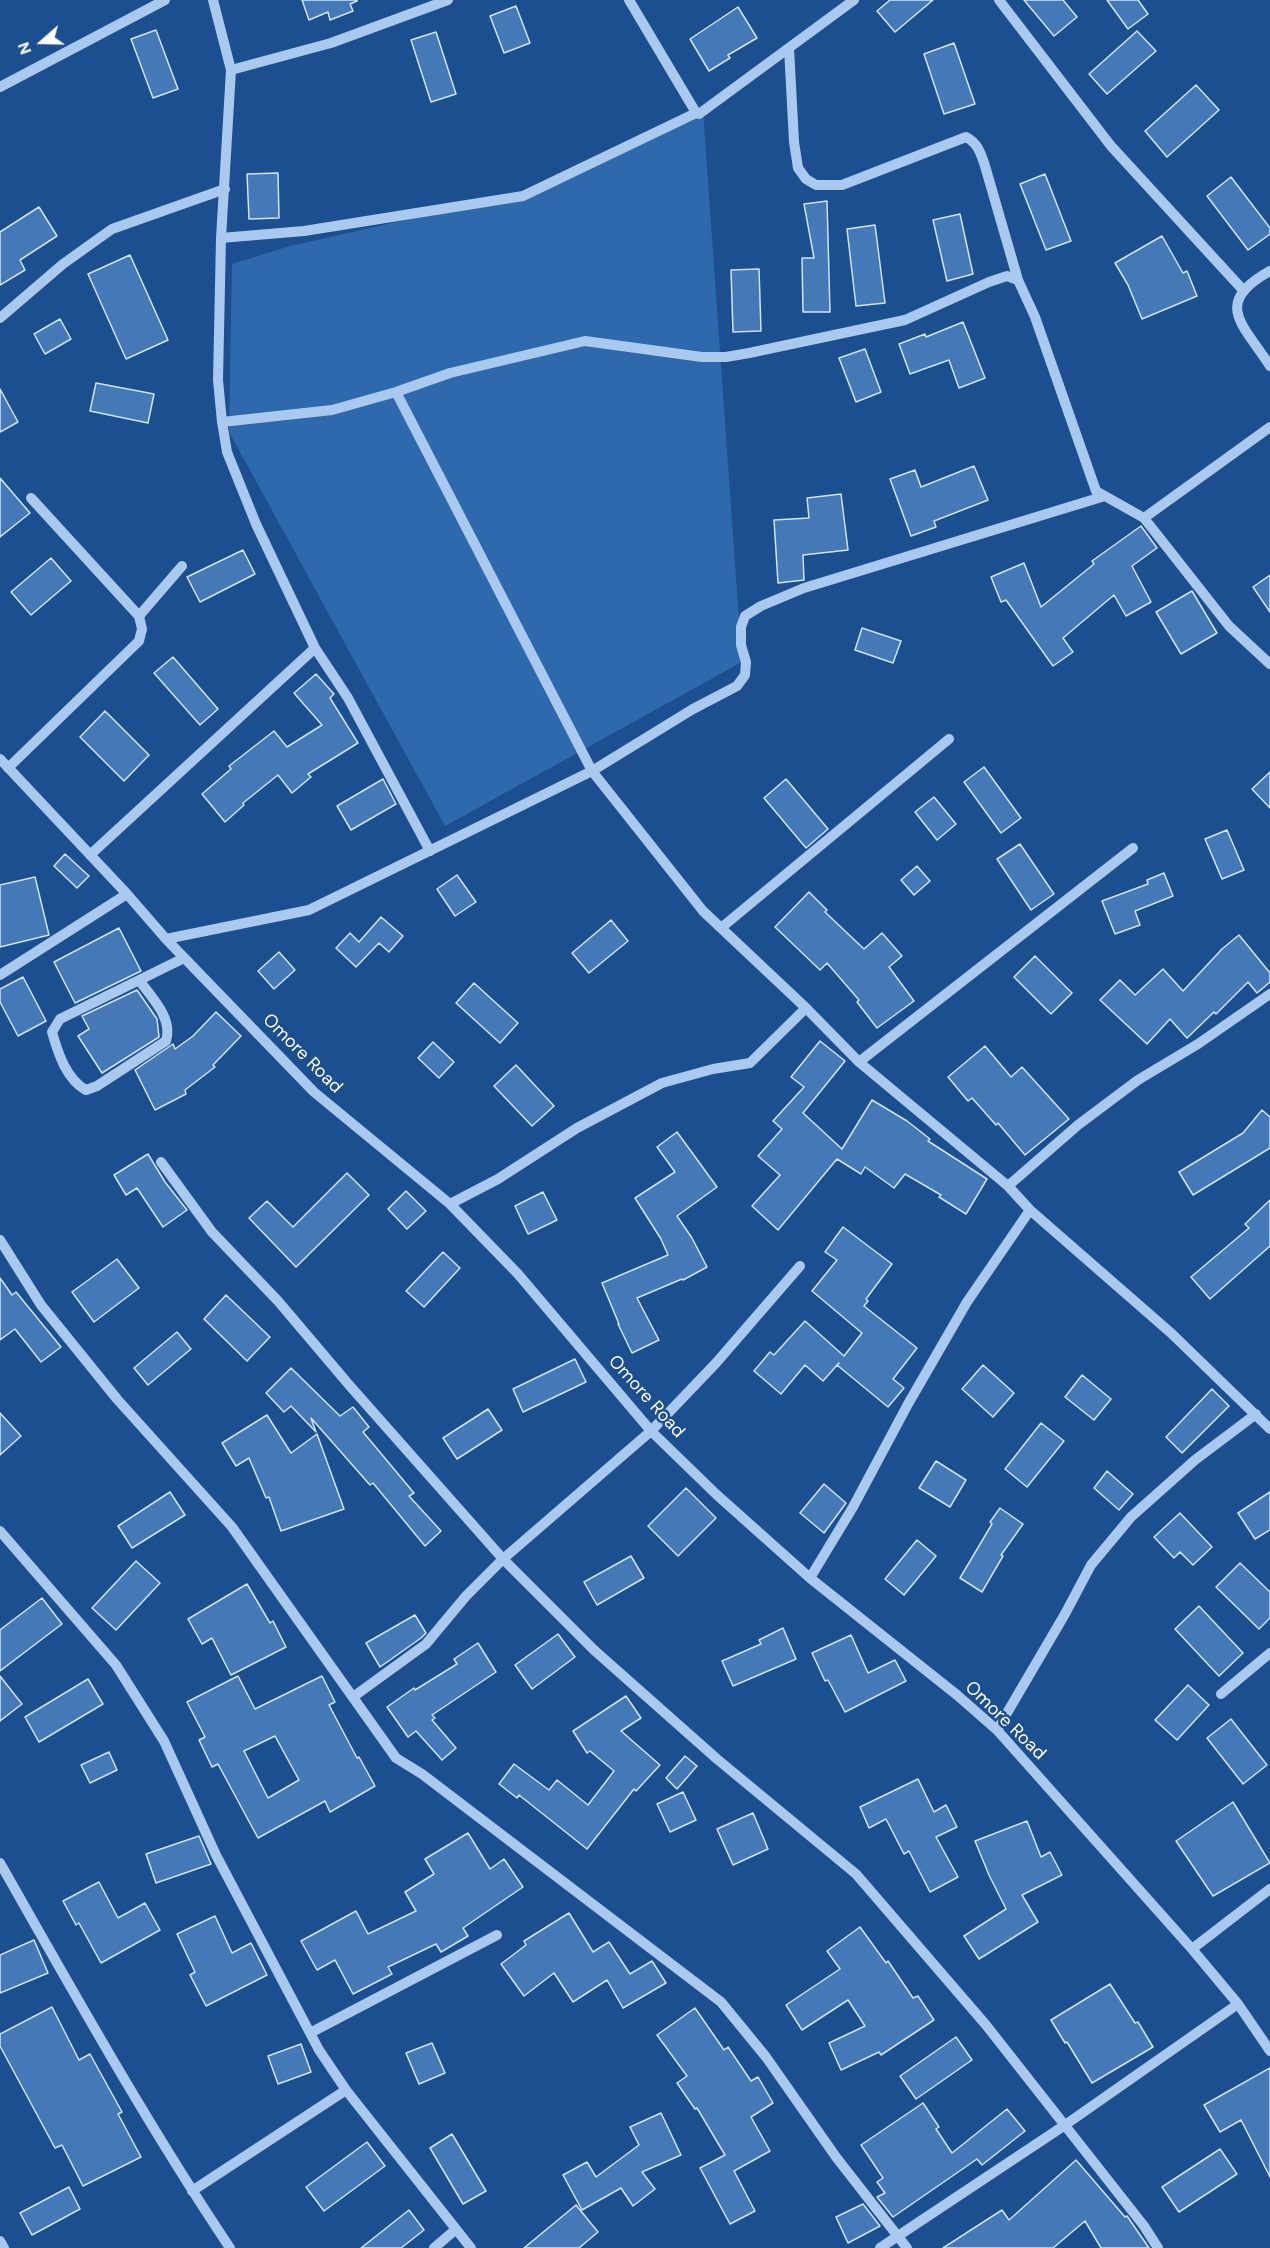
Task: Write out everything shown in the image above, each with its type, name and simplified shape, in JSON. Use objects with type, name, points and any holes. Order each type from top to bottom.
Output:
[{"type":"street","points":[[0,87],[165,0]]},
{"type":"street","points":[[213,0],[231,69],[221,238],[218,380],[227,452],[245,499],[315,648],[348,698],[430,850]]},
{"type":"street","points":[[231,69],[331,43],[448,0]]},
{"type":"street","points":[[629,0],[696,114]]},
{"type":"street","points":[[221,238],[304,231],[523,196],[699,114],[854,0]]},
{"type":"street","points":[[1004,2],[1111,146],[1243,290]]},
{"type":"street","points":[[789,48],[794,142],[798,168],[806,179],[816,185],[842,185],[966,137],[979,148],[1018,280],[1035,317],[1096,491],[1144,518],[1229,626],[1270,664]]},
{"type":"street","points":[[0,318],[63,264],[112,229],[225,189]]},
{"type":"street","points":[[1270,272],[1256,279],[1243,290],[1237,300],[1236,313],[1270,366]]},
{"type":"street","points":[[222,422],[332,410],[396,392],[450,373],[585,341],[702,357],[726,357],[749,353],[905,320],[998,279],[1007,276],[1018,280]]},
{"type":"street","points":[[396,392],[592,771],[703,911],[806,1008],[859,1062],[1008,1186],[1030,1210],[1171,1333],[1270,1429]]},
{"type":"street","points":[[1144,518],[1270,427]]},
{"type":"street","points":[[166,939],[309,910],[592,771],[693,709],[737,686],[745,675],[746,663],[741,645],[741,627],[745,616],[761,606],[804,588],[1105,496]]},
{"type":"street","points":[[8,768],[139,642],[142,629],[139,616],[31,498]]},
{"type":"street","points":[[139,616],[182,567]]},
{"type":"street","points":[[90,855],[315,648]]},
{"type":"street","points":[[721,928],[949,739]]},
{"type":"street","name":"Omore Road","points":[[0,759],[127,894],[166,939],[314,1092],[450,1204],[518,1274],[651,1431],[717,1495],[810,1578],[957,1695],[997,1730],[1192,1949],[1238,2004],[1270,2050]]},
{"type":"street","points":[[859,1062],[1133,848]]},
{"type":"street","points":[[0,975],[127,894]]},
{"type":"street","points":[[139,980],[165,1018],[170,1030],[166,1041],[97,1086],[86,1090],[77,1085],[58,1056],[51,1032],[60,1019],[139,980],[184,958]]},
{"type":"street","points":[[1008,1186],[1078,1125],[1138,1080],[1198,1044],[1270,994]]},
{"type":"street","points":[[450,1204],[498,1179],[577,1128],[662,1083],[712,1069],[750,1063],[806,1008]]},
{"type":"street","points":[[161,1162],[212,1232],[278,1300],[350,1386],[503,1558],[594,1650],[717,1759],[856,1874],[986,2025],[1158,2248]]},
{"type":"street","points":[[810,1578],[854,1507],[908,1404],[967,1302],[1030,1210]]},
{"type":"street","points":[[0,1240],[41,1305],[68,1339],[117,1399],[232,1527],[396,1758],[422,1774],[721,2002],[766,2057],[836,2157],[907,2248]]},
{"type":"street","points":[[353,1697],[426,1644],[466,1596],[503,1558],[651,1431],[716,1364],[800,1266]]},
{"type":"street","points":[[997,1730],[1091,1565],[1131,1517],[1196,1460],[1256,1414]]},
{"type":"street","points":[[0,1531],[116,1665],[164,1741],[216,1855],[310,2033],[346,2090],[471,2248]]},
{"type":"street","points":[[1221,1694],[1270,1653]]},
{"type":"street","points":[[0,1863],[192,2191],[230,2248]]},
{"type":"street","points":[[1192,1949],[1270,1889]]},
{"type":"street","points":[[310,2033],[497,1935]]},
{"type":"street","points":[[880,2248],[1065,2125],[1238,2004]]},
{"type":"street","points":[[192,2191],[346,2090]]},
{"type":"street","points":[[434,2248],[455,2230]]},
{"type":"street","points":[[0,2241],[4,2248]]},
{"type":"shaded area","points":[[703,111],[742,662],[445,826],[229,432],[232,264],[290,246],[521,194]]},
{"type":"building","points":[[302,0],[357,1],[350,4],[353,11],[330,20],[328,12],[309,20]]},
{"type":"building","points":[[890,0],[933,0],[895,32],[877,11]]},
{"type":"building","points":[[1024,0],[1063,0],[1077,17],[1054,36]]},
{"type":"building","points":[[1107,0],[1138,0],[1148,14],[1128,29]]},
{"type":"building","points":[[516,6],[530,43],[504,53],[490,16]]},
{"type":"building","points":[[738,7],[757,38],[728,55],[730,58],[709,71],[690,39]]},
{"type":"building","points":[[156,30],[178,89],[153,98],[131,39]]},
{"type":"building","points":[[1137,31],[1156,51],[1107,94],[1089,74]]},
{"type":"building","points":[[436,32],[456,94],[431,102],[411,40]]},
{"type":"building","points":[[954,43],[975,104],[944,114],[924,54]]},
{"type":"building","points":[[1196,85],[1219,110],[1167,157],[1145,131]]},
{"type":"building","points":[[278,173],[279,218],[249,219],[247,174]]},
{"type":"building","points":[[1045,174],[1071,241],[1046,250],[1020,184]]},
{"type":"building","points":[[1231,177],[1270,228],[1270,234],[1248,250],[1207,196]]},
{"type":"building","points":[[827,201],[830,312],[803,312],[802,258],[814,258],[804,204]]},
{"type":"building","points":[[39,207],[57,236],[20,260],[25,270],[0,285],[0,232]]},
{"type":"building","points":[[960,214],[973,274],[947,281],[933,220]]},
{"type":"building","points":[[875,225],[885,303],[856,306],[847,229]]},
{"type":"building","points":[[1162,236],[1183,273],[1187,271],[1197,296],[1142,319],[1128,285],[1115,263]]},
{"type":"building","points":[[130,255],[168,340],[126,359],[88,274]]},
{"type":"building","points":[[759,269],[761,331],[733,332],[731,270]]},
{"type":"building","points":[[60,319],[71,339],[45,354],[34,334]]},
{"type":"building","points":[[963,322],[985,378],[959,388],[949,360],[910,374],[899,344],[925,334],[926,337]]},
{"type":"building","points":[[865,349],[881,392],[856,402],[839,358]]},
{"type":"building","points":[[96,383],[154,394],[148,423],[90,411]]},
{"type":"building","points":[[0,389],[18,422],[0,432]]},
{"type":"building","points":[[974,466],[988,500],[934,521],[936,527],[911,536],[890,479],[915,470],[921,487]]},
{"type":"building","points":[[0,478],[30,513],[0,537]]},
{"type":"building","points":[[841,494],[848,550],[803,555],[804,580],[778,583],[774,520],[809,518],[807,498]]},
{"type":"building","points":[[1141,526],[1157,548],[1132,566],[1151,602],[1126,616],[1114,595],[1063,638],[1073,652],[1053,666],[1006,600],[1001,602],[991,577],[1024,563],[1041,607],[1094,564],[1092,561]]},
{"type":"building","points":[[243,550],[255,574],[200,602],[187,577]]},
{"type":"building","points":[[51,558],[71,581],[31,615],[11,592]]},
{"type":"building","points":[[1270,575],[1270,612],[1253,587]]},
{"type":"building","points":[[1192,591],[1217,633],[1181,654],[1156,612]]},
{"type":"building","points":[[862,628],[901,641],[893,663],[855,650]]},
{"type":"building","points":[[173,657],[218,709],[200,725],[154,673]]},
{"type":"building","points":[[316,674],[334,694],[330,698],[358,743],[308,774],[311,777],[292,793],[278,775],[243,803],[244,805],[225,822],[202,794],[231,769],[229,766],[274,731],[287,747],[322,725],[294,693]]},
{"type":"building","points":[[105,711],[149,755],[124,781],[80,737]]},
{"type":"building","points":[[984,767],[1021,818],[1001,833],[964,782]]},
{"type":"building","points":[[1270,772],[1270,808],[1252,789]]},
{"type":"building","points":[[383,779],[396,804],[351,830],[337,806]]},
{"type":"building","points":[[786,779],[828,829],[806,848],[764,798]]},
{"type":"building","points":[[934,797],[956,824],[937,840],[915,812]]},
{"type":"building","points":[[1227,830],[1244,870],[1222,879],[1205,839]]},
{"type":"building","points":[[1020,844],[1054,894],[1031,910],[997,859]]},
{"type":"building","points":[[65,854],[89,876],[77,888],[54,866]]},
{"type":"building","points":[[917,866],[930,881],[914,895],[901,880]]},
{"type":"building","points":[[1164,873],[1173,896],[1135,911],[1140,925],[1115,934],[1102,901],[1148,884],[1147,880]]},
{"type":"building","points":[[457,875],[476,902],[455,916],[437,889]]},
{"type":"building","points":[[35,877],[49,935],[0,947],[0,885]]},
{"type":"building","points":[[809,892],[827,910],[825,912],[864,949],[882,933],[902,956],[889,967],[914,1001],[877,1028],[857,1002],[859,1000],[827,963],[820,970],[775,927]]},
{"type":"building","points":[[381,917],[403,936],[389,952],[379,943],[356,967],[336,948],[350,933],[359,942]]},
{"type":"building","points":[[611,920],[628,941],[589,973],[572,953]]},
{"type":"building","points":[[119,928],[141,971],[75,1003],[54,962]]},
{"type":"building","points":[[1239,935],[1270,973],[1270,982],[1257,993],[1248,982],[1216,1014],[1214,1012],[1187,1038],[1170,1019],[1147,1044],[1100,1000],[1120,980],[1135,995],[1163,969],[1183,991],[1222,949]]},
{"type":"building","points":[[279,952],[295,970],[274,989],[258,971]]},
{"type":"building","points":[[1035,956],[1072,993],[1051,1014],[1014,977]]},
{"type":"building","points":[[23,977],[46,1021],[18,1036],[0,1002],[0,989]]},
{"type":"building","points":[[474,983],[518,1023],[500,1043],[456,1003]]},
{"type":"building","points":[[137,990],[157,1019],[159,1037],[102,1073],[78,1036],[89,1029],[82,1016]]},
{"type":"building","points":[[216,1012],[241,1036],[213,1065],[215,1067],[185,1090],[186,1094],[155,1110],[135,1070],[173,1044],[175,1049],[193,1036]]},
{"type":"building","points":[[820,1041],[845,1061],[803,1113],[842,1149],[872,1100],[907,1121],[930,1139],[928,1141],[987,1179],[966,1214],[939,1197],[941,1195],[905,1174],[894,1188],[865,1167],[861,1174],[837,1159],[778,1230],[752,1206],[780,1175],[758,1156],[782,1129],[773,1121],[804,1087],[791,1077]]},
{"type":"building","points":[[433,1042],[454,1062],[439,1078],[418,1058]]},
{"type":"building","points":[[985,1046],[1011,1077],[1022,1067],[1069,1119],[1025,1155],[998,1123],[996,1125],[972,1098],[968,1101],[948,1077]]},
{"type":"building","points":[[516,1065],[554,1106],[532,1126],[494,1086]]},
{"type":"building","points":[[1262,1110],[1270,1117],[1270,1148],[1193,1195],[1179,1172],[1243,1133]]},
{"type":"building","points":[[677,1132],[717,1187],[677,1216],[707,1267],[683,1280],[637,1298],[659,1340],[632,1353],[602,1283],[668,1255],[661,1239],[635,1198],[675,1172],[657,1147]]},
{"type":"building","points":[[148,1154],[165,1182],[187,1210],[163,1227],[137,1188],[126,1195],[114,1175]]},
{"type":"building","points":[[347,1173],[369,1195],[296,1267],[249,1218],[267,1201],[293,1227]]},
{"type":"building","points":[[406,1191],[426,1211],[407,1229],[388,1209]]},
{"type":"building","points":[[543,1192],[557,1220],[528,1234],[515,1206]]},
{"type":"building","points":[[1270,1200],[1270,1246],[1210,1299],[1191,1277],[1249,1228],[1245,1224]]},
{"type":"building","points":[[843,1227],[892,1264],[866,1299],[868,1301],[864,1306],[917,1348],[893,1379],[904,1388],[888,1407],[837,1365],[823,1381],[805,1365],[781,1394],[754,1371],[770,1352],[774,1355],[805,1321],[844,1356],[862,1333],[812,1291],[837,1260],[825,1252]]},
{"type":"building","points":[[443,1252],[460,1268],[424,1307],[406,1291]]},
{"type":"building","points":[[117,1259],[139,1288],[94,1322],[72,1292]]},
{"type":"building","points":[[0,1278],[12,1295],[16,1292],[61,1347],[41,1362],[15,1329],[0,1340]]},
{"type":"building","points":[[226,1295],[270,1337],[247,1361],[204,1319]]},
{"type":"building","points":[[177,1332],[191,1349],[148,1385],[134,1368]]},
{"type":"building","points":[[575,1359],[586,1382],[523,1412],[513,1389]]},
{"type":"building","points":[[983,1365],[1014,1393],[993,1417],[962,1389]]},
{"type":"building","points":[[291,1368],[340,1416],[353,1407],[369,1427],[363,1432],[414,1493],[409,1496],[441,1531],[425,1546],[373,1483],[370,1485],[311,1418],[316,1432],[291,1406],[284,1412],[266,1393]]},
{"type":"building","points":[[1082,1375],[1111,1399],[1094,1420],[1065,1397]]},
{"type":"building","points":[[1212,1389],[1229,1406],[1182,1453],[1166,1437]]},
{"type":"building","points":[[488,1409],[502,1430],[457,1459],[443,1438]]},
{"type":"building","points":[[0,1413],[21,1436],[0,1455]]},
{"type":"building","points":[[267,1415],[291,1453],[317,1434],[344,1509],[281,1531],[269,1497],[266,1498],[249,1458],[236,1466],[222,1443]]},
{"type":"building","points":[[1041,1423],[1064,1441],[1027,1487],[1005,1469]]},
{"type":"building","points":[[936,1461],[966,1480],[950,1507],[919,1488]]},
{"type":"building","points":[[1107,1471],[1133,1494],[1119,1510],[1094,1488]]},
{"type":"building","points":[[824,1484],[846,1503],[824,1533],[800,1513]]},
{"type":"building","points":[[686,1488],[716,1518],[678,1556],[648,1526]]},
{"type":"building","points":[[170,1492],[185,1515],[132,1548],[118,1526]]},
{"type":"building","points":[[1270,1492],[1270,1530],[1255,1539],[1238,1513]]},
{"type":"building","points":[[1000,1508],[1023,1524],[1001,1555],[1003,1556],[982,1592],[960,1578]]},
{"type":"building","points":[[1180,1513],[1212,1547],[1193,1565],[1180,1552],[1174,1558],[1154,1537]]},
{"type":"building","points":[[917,1540],[936,1556],[904,1595],[885,1579]]},
{"type":"building","points":[[631,1556],[644,1578],[597,1605],[584,1582]]},
{"type":"building","points":[[136,1561],[160,1583],[116,1630],[92,1608]]},
{"type":"building","points":[[1240,1563],[1270,1592],[1270,1618],[1259,1629],[1216,1587]]},
{"type":"building","points":[[247,1584],[270,1623],[273,1621],[286,1647],[231,1675],[212,1638],[202,1644],[188,1619]]},
{"type":"building","points":[[42,1598],[62,1624],[0,1671],[0,1630]]},
{"type":"building","points":[[1199,1606],[1243,1653],[1219,1676],[1175,1629]]},
{"type":"building","points":[[415,1615],[426,1633],[380,1667],[366,1643]]},
{"type":"building","points":[[783,1628],[796,1659],[733,1686],[722,1661],[761,1644],[759,1640]]},
{"type":"building","points":[[558,1634],[575,1657],[532,1689],[515,1665]]},
{"type":"building","points":[[851,1635],[868,1673],[895,1660],[906,1681],[845,1712],[828,1680],[825,1681],[812,1653]]},
{"type":"building","points":[[478,1643],[496,1672],[432,1715],[435,1718],[432,1720],[456,1748],[442,1760],[416,1731],[408,1737],[387,1707],[414,1688],[415,1690],[457,1664],[454,1659]]},
{"type":"building","points":[[0,1676],[22,1704],[0,1721]]},
{"type":"building","points":[[238,1676],[255,1709],[322,1676],[335,1702],[329,1705],[357,1758],[359,1757],[375,1786],[330,1812],[325,1801],[258,1838],[218,1764],[212,1767],[199,1740],[205,1737],[187,1702]],"holes":[[[275,1736],[299,1780],[268,1798],[244,1751]]]},
{"type":"building","points":[[88,1679],[103,1704],[39,1742],[25,1717]]},
{"type":"building","points":[[1188,1685],[1209,1705],[1177,1740],[1155,1720]]},
{"type":"building","points":[[626,1696],[641,1718],[621,1731],[660,1765],[636,1791],[634,1789],[587,1849],[519,1795],[517,1798],[499,1784],[514,1764],[549,1790],[557,1780],[588,1805],[614,1771],[590,1751],[587,1753],[573,1731]]},
{"type":"building","points":[[1231,1719],[1267,1765],[1243,1784],[1207,1738]]},
{"type":"building","points":[[109,1752],[117,1770],[90,1783],[81,1765]]},
{"type":"building","points":[[685,1756],[697,1766],[677,1789],[666,1778]]},
{"type":"building","points":[[918,1779],[934,1812],[946,1805],[957,1827],[936,1837],[958,1877],[930,1892],[909,1851],[904,1854],[886,1819],[869,1828],[860,1807]]},
{"type":"building","points":[[683,1792],[696,1820],[670,1832],[657,1804]]},
{"type":"building","points":[[1233,1802],[1270,1863],[1213,1896],[1176,1841]]},
{"type":"building","points":[[753,1813],[768,1849],[733,1865],[717,1829]]},
{"type":"building","points":[[1027,1821],[1041,1857],[1050,1852],[1062,1875],[1022,1895],[1038,1922],[979,1959],[964,1936],[1006,1909],[975,1841]]},
{"type":"building","points":[[468,1833],[490,1869],[504,1859],[523,1887],[463,1928],[468,1936],[441,1952],[436,1944],[388,1967],[392,1974],[353,1994],[335,1960],[317,1970],[301,1941],[356,1911],[368,1934],[416,1911],[405,1892],[434,1874],[425,1859]]},
{"type":"building","points":[[199,1836],[211,1864],[156,1883],[146,1854]]},
{"type":"building","points":[[99,1882],[118,1918],[145,1903],[160,1930],[101,1963],[79,1923],[76,1925],[63,1901]]},
{"type":"building","points":[[569,1913],[593,1952],[609,1942],[630,1974],[652,1961],[666,1983],[623,2008],[607,1980],[573,2002],[554,1973],[524,1996],[501,1964],[526,1945],[524,1941]]},
{"type":"building","points":[[215,1916],[232,1953],[251,1943],[267,1975],[206,2006],[190,1975],[195,1972],[177,1934]]},
{"type":"building","points":[[860,1927],[886,1963],[888,1961],[913,1998],[918,1996],[934,2020],[881,2055],[879,2052],[841,2070],[829,2043],[865,2026],[848,2000],[802,2030],[786,2005],[840,1969],[827,1951]]},
{"type":"building","points":[[34,1940],[48,1973],[0,1993],[0,1955]]},
{"type":"building","points":[[1110,1984],[1153,2047],[1092,2083],[1051,2020]]},
{"type":"building","points":[[52,2007],[79,2060],[90,2054],[122,2112],[118,2114],[141,2157],[83,2186],[62,2145],[55,2148],[0,2046],[0,2034]]},
{"type":"building","points":[[695,2008],[724,2050],[728,2047],[751,2081],[758,2077],[773,2103],[751,2117],[770,2151],[734,2171],[755,2211],[730,2224],[700,2168],[725,2155],[697,2108],[695,2109],[677,2083],[687,2076],[657,2035]]},
{"type":"building","points":[[956,2037],[972,2060],[916,2099],[900,2076]]},
{"type":"building","points":[[432,2043],[445,2073],[419,2084],[406,2053]]},
{"type":"building","points":[[301,2044],[311,2072],[278,2084],[268,2056]]},
{"type":"building","points":[[1270,2068],[1270,2177],[1241,2120],[1220,2132],[1204,2105]]},
{"type":"building","points":[[923,2103],[952,2153],[1007,2109],[1025,2131],[982,2165],[977,2159],[893,2217],[877,2197],[885,2193],[877,2182],[883,2178],[861,2145]]},
{"type":"building","points":[[661,2113],[681,2155],[642,2172],[655,2189],[633,2206],[621,2188],[582,2210],[563,2175],[587,2162],[596,2177],[639,2145],[630,2127]]},
{"type":"building","points":[[452,2134],[486,2191],[463,2204],[430,2148]]},
{"type":"building","points":[[367,2142],[385,2166],[324,2211],[306,2187]]},
{"type":"building","points":[[1220,2149],[1237,2174],[1179,2212],[1162,2187]]},
{"type":"building","points":[[1076,2160],[1125,2217],[1127,2216],[1149,2248],[1101,2248],[1085,2221],[1053,2248],[943,2248],[1002,2210],[1009,2220]]},
{"type":"building","points":[[69,2187],[80,2209],[32,2235],[20,2213]]},
{"type":"building","points":[[863,2204],[880,2226],[848,2243],[836,2217]]},
{"type":"building","points":[[576,2205],[598,2232],[579,2248],[524,2248]]},
{"type":"building","points":[[409,2210],[424,2230],[401,2248],[361,2248]]}]
